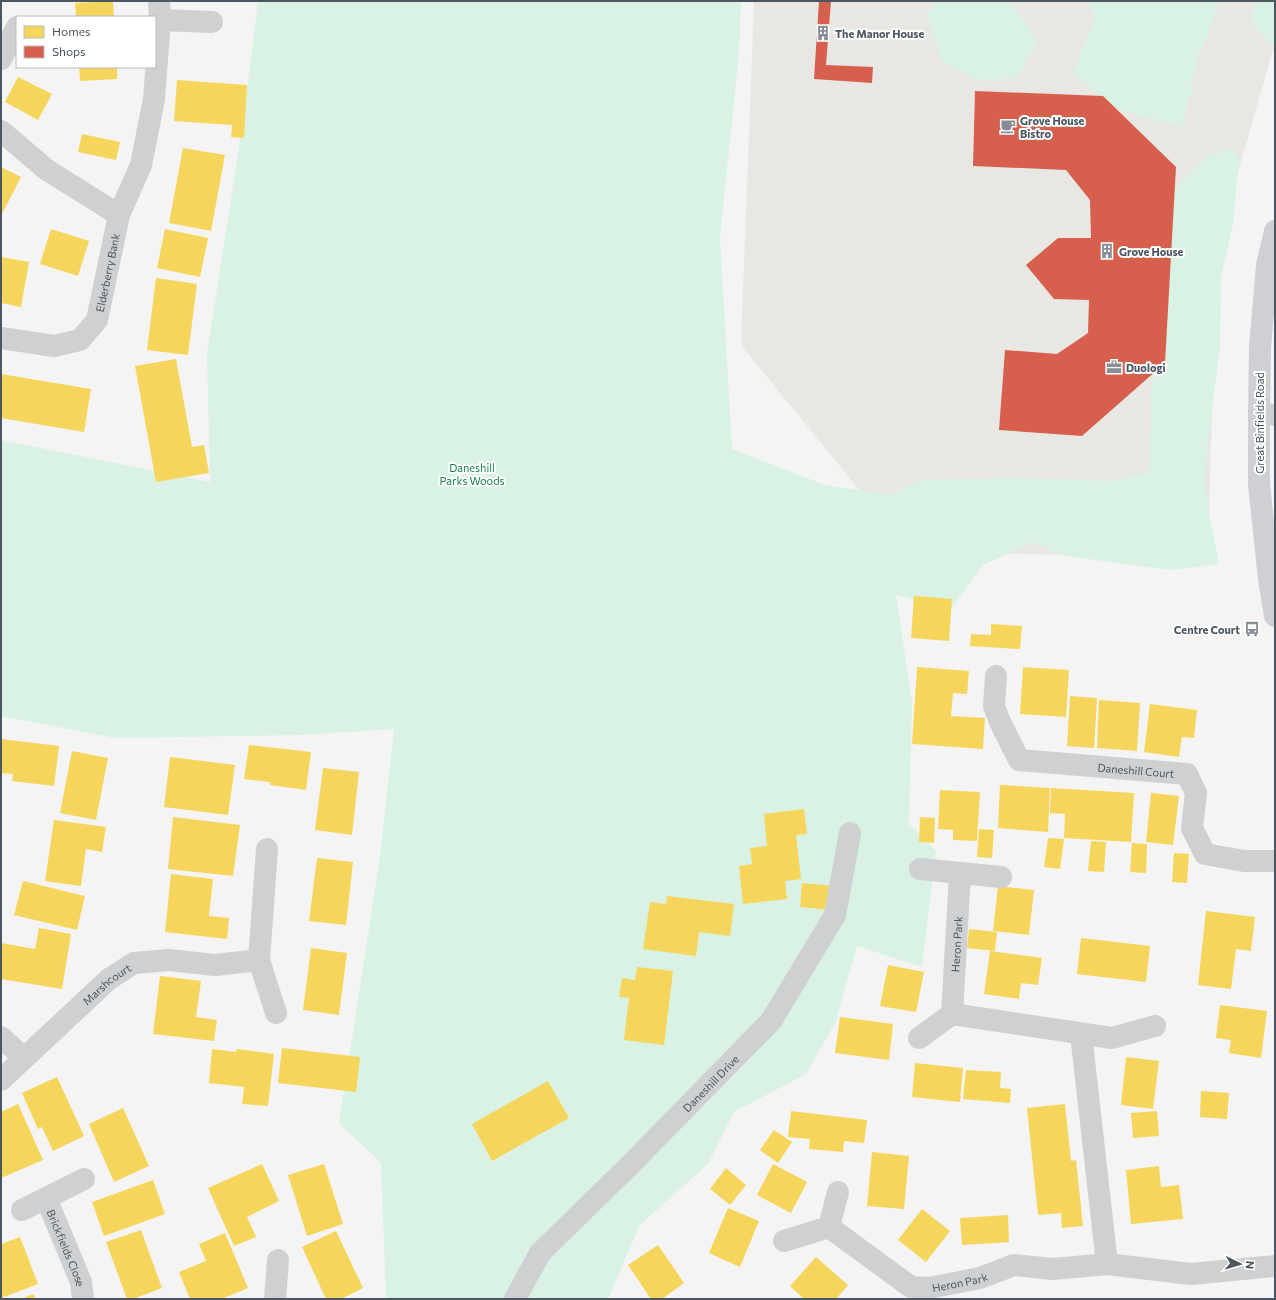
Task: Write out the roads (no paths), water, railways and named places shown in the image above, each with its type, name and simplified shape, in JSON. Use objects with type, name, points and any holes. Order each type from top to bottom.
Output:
[{"type":"street","name":"Elderberry Bank","points":[[156,63],[159,10],[212,22]]},
{"type":"street","points":[[1,59],[16,29]]},
{"type":"street","name":"Elderberry Bank","points":[[1,338],[54,346],[80,340],[97,320],[120,215],[141,165],[154,99],[156,68]]},
{"type":"street","points":[[1,131],[47,170],[120,215]]},
{"type":"street","name":"Great Binfields Road","points":[[1275,231],[1267,272],[1260,348],[1267,414],[1259,484],[1269,579],[1275,616]]},
{"type":"street","name":"Daneshill Court","points":[[996,676],[994,706],[1000,722],[1019,760],[1187,774],[1196,792],[1192,828],[1205,854],[1244,861],[1275,861]]},
{"type":"street","name":"Daneshill Drive","points":[[515,1299],[540,1253],[630,1165],[771,1021],[835,915],[850,833]]},
{"type":"street","points":[[267,848],[259,960],[276,1013]]},
{"type":"street","points":[[920,869],[1001,877]]},
{"type":"street","name":"Heron Park","points":[[952,1014],[960,874]]},
{"type":"street","name":"Marshcourt","points":[[1,1080],[108,979],[134,963],[169,960],[215,965],[259,960]]},
{"type":"street","points":[[919,1038],[952,1014],[1112,1038],[1155,1026]]},
{"type":"street","points":[[1081,1034],[1107,1264]]},
{"type":"street","points":[[1,1037],[24,1058]]},
{"type":"street","name":"Brickfields Close","points":[[22,1210],[84,1180]]},
{"type":"street","points":[[784,1241],[829,1227],[838,1192]]},
{"type":"street","name":"Brickfields Close","points":[[46,1198],[82,1282],[83,1299]]},
{"type":"street","name":"Heron Park","points":[[829,1227],[911,1287],[929,1288],[980,1278],[1014,1265],[1053,1269],[1107,1264],[1191,1274],[1275,1266]]},
{"type":"street","points":[[275,1299],[278,1260]]},
{"type":"place","name":"The Manor House","points":[[823,33]]},
{"type":"place","name":"Grove House Bistro","points":[[1008,126]]},
{"type":"place","name":"Grove House","points":[[1107,251]]},
{"type":"place","name":"Duologi","points":[[1114,367]]},
{"type":"place","name":"Centre Court","points":[[1252,629]]},
{"type":"park label","name":"Daneshill Parks Woods","points":[[472,473]]}]
